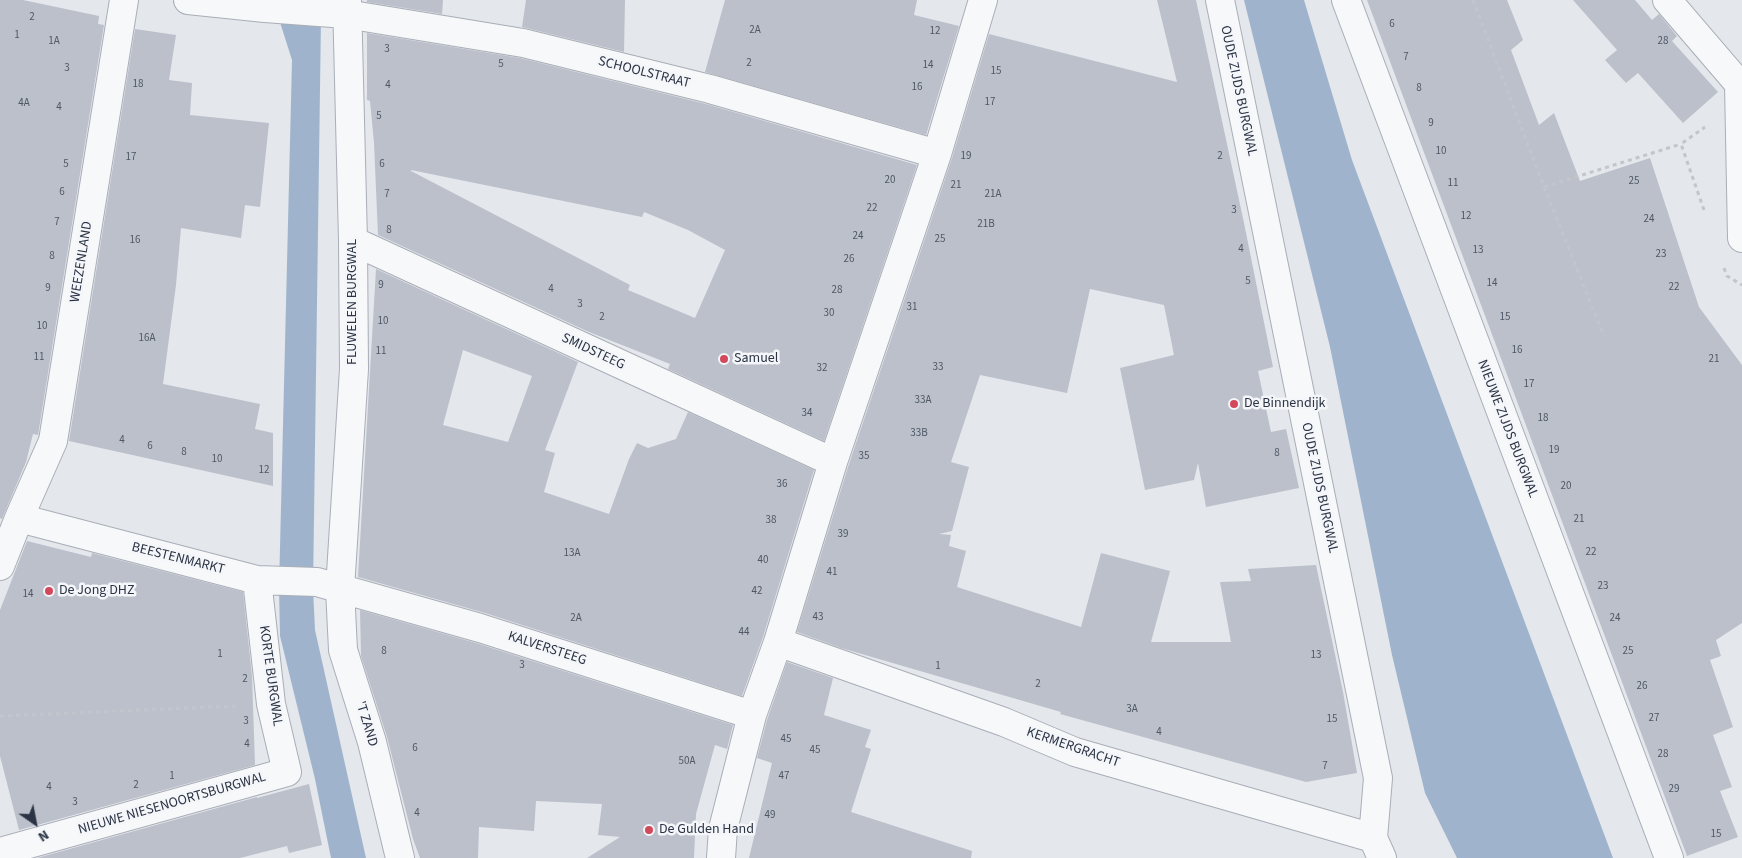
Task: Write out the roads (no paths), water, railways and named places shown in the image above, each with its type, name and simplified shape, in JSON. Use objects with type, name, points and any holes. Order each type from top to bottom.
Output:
[{"type":"street","name":"WEEZENLAND","points":[[0,566],[18,518],[53,441],[124,0]]},
{"type":"street","points":[[188,0],[265,8],[342,9]]},
{"type":"street","points":[[721,858],[723,829],[752,715],[778,642],[833,462],[937,154],[983,0]]},
{"type":"street","name":"OUDE ZIJDS BURGWAL","points":[[1220,0],[1378,778],[1377,848]]},
{"type":"street","name":"NIEUWE ZIJDS BURGWAL","points":[[1346,0],[1669,858]]},
{"type":"street","points":[[1667,0],[1739,84],[1742,238]]},
{"type":"street","name":"SCHOOLSTRAAT","points":[[342,9],[523,44],[710,89],[937,154]]},
{"type":"street","name":"FLUWELEN BURGWAL","points":[[328,586],[354,369],[353,241],[342,9]]},
{"type":"street","name":"SMIDSTEEG","points":[[353,241],[833,462]]},
{"type":"street","name":"BEESTENMARKT","points":[[18,518],[267,580],[328,586]]},
{"type":"street","name":"KORTE BURGWAL","points":[[267,580],[270,704],[287,772]]},
{"type":"street","name":"KALVERSTEEG","points":[[328,586],[480,628],[752,715]]},
{"type":"street","name":"'T ZAND","points":[[328,586],[343,650],[372,742],[400,858]]},
{"type":"street","name":"KERMERGRACHT","points":[[778,642],[1004,722],[1075,752],[1377,848]]},
{"type":"street","name":"NIEUWE NIESENOORTSBURGWAL","points":[[0,852],[287,772]]},
{"type":"water","points":[[1244,0],[1304,0],[1352,160],[1613,858],[1457,858],[1425,793],[1392,655],[1330,347]]},
{"type":"water","points":[[278,16],[321,17],[313,589],[315,630],[366,858],[331,858],[315,779],[280,636],[279,588],[292,60]]},
{"type":"place","name":"Samuel","points":[[724,359]]},
{"type":"place","name":"De Binnendijk","points":[[1234,404]]},
{"type":"place","name":"De Jong DHZ","points":[[49,591]]},
{"type":"place","name":"De Gulden Hand","points":[[649,830]]}]
